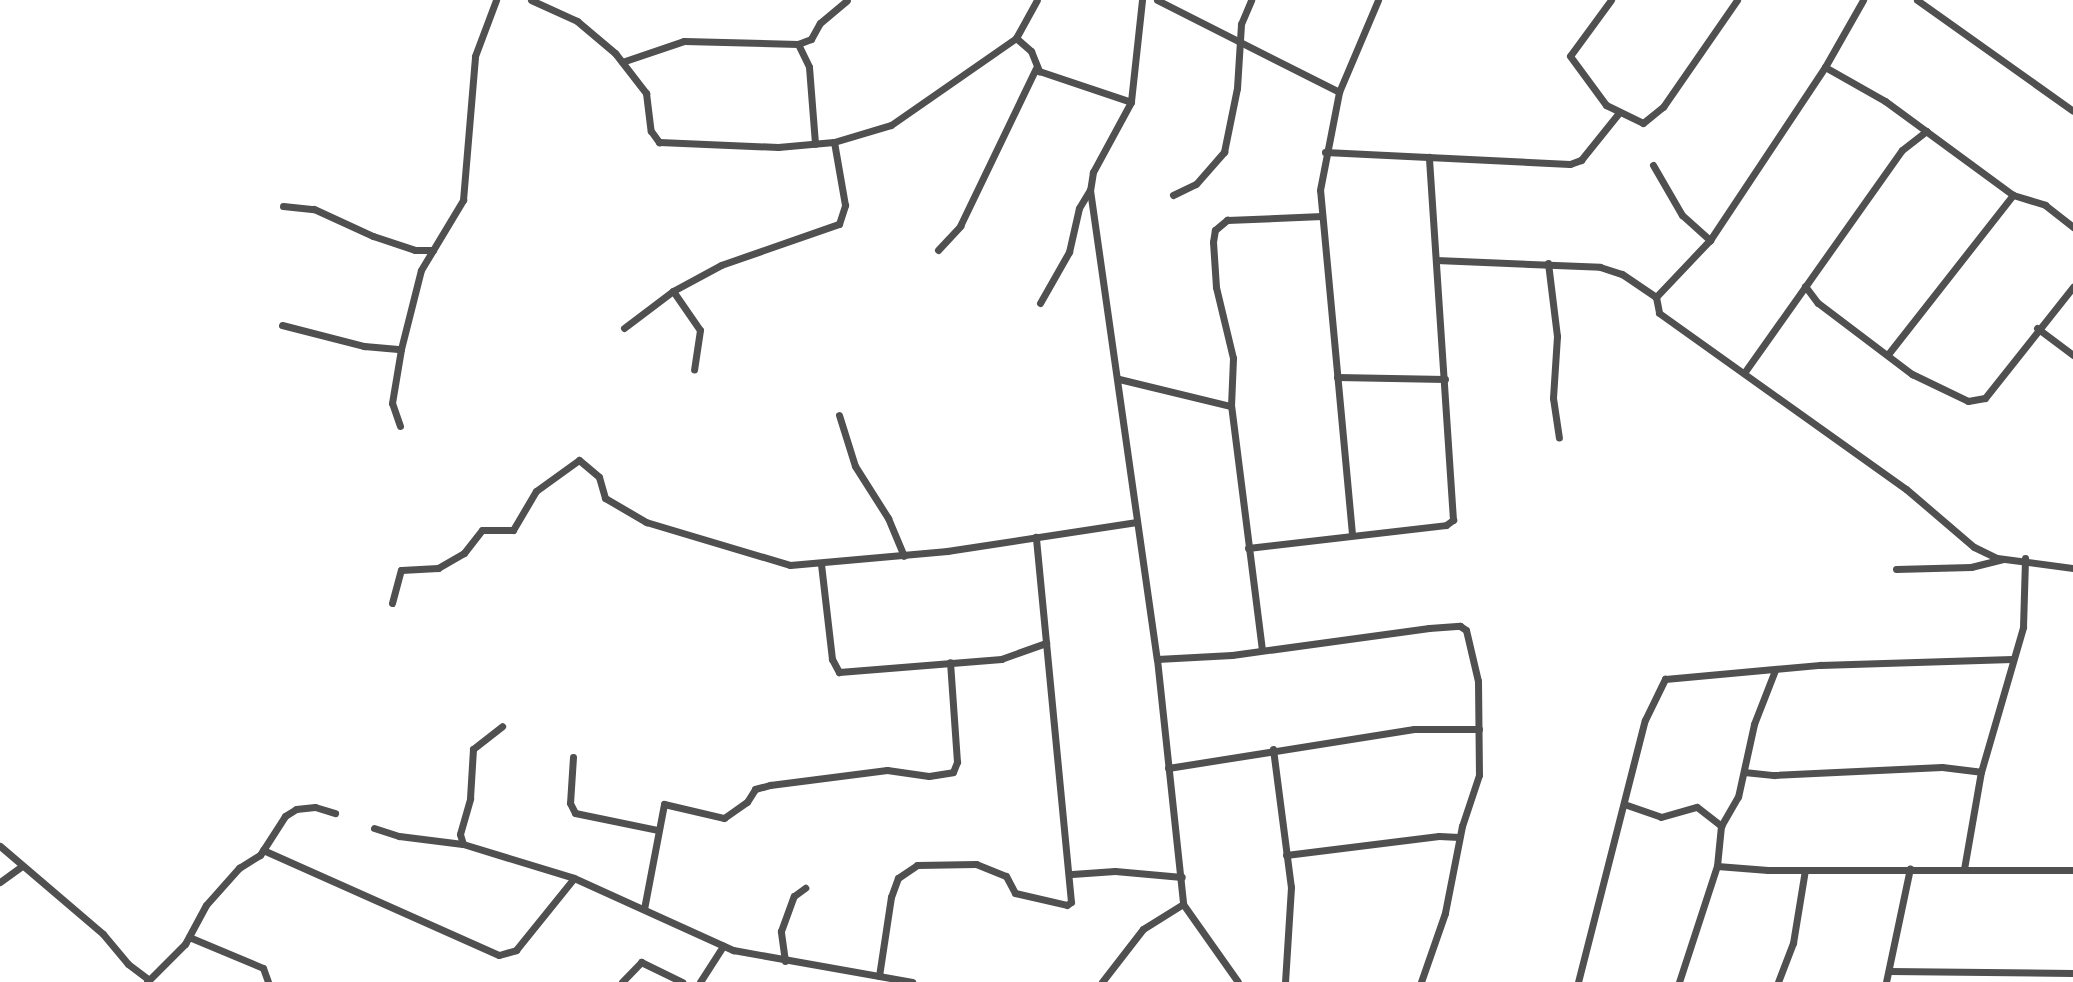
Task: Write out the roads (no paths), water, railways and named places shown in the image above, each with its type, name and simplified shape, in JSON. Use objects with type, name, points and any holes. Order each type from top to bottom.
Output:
[{"type":"street","points":[[400,426],[392,403],[401,349],[421,270],[463,200],[475,56],[496,0]]},
{"type":"street","points":[[531,0],[596,33],[646,93],[651,131],[665,145],[815,144],[834,142],[891,124],[1016,38],[1037,0]]},
{"type":"street","points":[[622,62],[684,41],[798,44],[811,39],[821,23],[847,0]]},
{"type":"street","points":[[1142,0],[1131,102],[1093,172],[1090,190],[1119,379],[1128,477],[1157,659],[1183,904],[1238,982]]},
{"type":"street","points":[[1157,0],[1339,92]]},
{"type":"street","points":[[1173,195],[1196,184],[1224,152],[1242,42],[1241,24],[1251,0]]},
{"type":"street","points":[[1352,534],[1322,216],[1325,152],[1339,92],[1378,0]]},
{"type":"street","points":[[1611,0],[1570,53],[1605,105],[1634,122],[1652,120],[1737,0]]},
{"type":"street","points":[[1864,0],[1825,67],[1710,240],[1656,296],[1656,306],[1668,324],[1744,373],[1906,489],[1975,547],[2003,559]]},
{"type":"street","points":[[1917,0],[2073,111]]},
{"type":"street","points":[[938,250],[960,226],[981,187],[991,153],[1036,68],[1031,51],[1016,38]]},
{"type":"street","points":[[798,44],[809,67],[815,144]]},
{"type":"street","points":[[1825,67],[1926,131],[2013,195],[2045,205],[2073,227]]},
{"type":"street","points":[[1036,68],[1131,102]]},
{"type":"street","points":[[1325,152],[1570,164],[1581,160],[1618,114]]},
{"type":"street","points":[[1744,373],[1902,150],[1926,131]]},
{"type":"street","points":[[624,328],[673,291],[721,265],[839,224],[845,205],[834,142]]},
{"type":"street","points":[[1248,548],[1446,525],[1453,520],[1429,157]]},
{"type":"street","points":[[1653,165],[1682,215],[1710,240]]},
{"type":"street","points":[[1040,303],[1069,252],[1079,208],[1090,190]]},
{"type":"street","points":[[1889,353],[2013,195]]},
{"type":"street","points":[[283,206],[314,209],[415,250],[433,250]]},
{"type":"street","points":[[1262,650],[1231,406],[1233,358],[1216,287],[1215,230],[1227,220],[1322,216]]},
{"type":"street","points":[[415,250],[421,270]]},
{"type":"street","points":[[1436,260],[1600,267],[1622,274],[1656,296]]},
{"type":"street","points":[[1548,263],[1557,336],[1553,391],[1559,438]]},
{"type":"street","points":[[1805,286],[1811,297],[1889,353],[1912,374],[1960,399],[1976,401],[1984,398],[2037,328],[2073,287]]},
{"type":"street","points":[[673,291],[700,330],[694,370]]},
{"type":"street","points":[[1799,296],[1811,297]]},
{"type":"street","points":[[282,325],[364,346],[401,349]]},
{"type":"street","points":[[2037,328],[2073,355]]},
{"type":"street","points":[[1337,377],[1445,379]]},
{"type":"street","points":[[1119,379],[1231,406]]},
{"type":"street","points":[[839,415],[855,466],[888,518],[904,556]]},
{"type":"street","points":[[391,603],[401,570],[438,568],[464,553],[482,530],[513,530],[536,491],[579,460],[599,477],[605,498],[646,522],[790,565],[904,556],[1137,522]]},
{"type":"street","points":[[879,976],[886,911],[898,878],[909,869],[928,863],[976,864],[1006,876],[1014,893],[1068,905],[1072,874],[1035,537]]},
{"type":"street","points":[[1964,869],[1981,772],[2010,682],[2012,659],[2023,627],[2025,558]]},
{"type":"street","points":[[1896,569],[1971,567],[2003,559],[2025,558],[2073,568]]},
{"type":"street","points":[[821,564],[832,659],[839,672],[862,674],[950,662],[1001,659],[1046,643]]},
{"type":"street","points":[[1157,659],[1262,650],[1460,626],[1466,630],[1478,681],[1479,775],[1459,837],[1445,913],[1421,982]]},
{"type":"street","points":[[1578,982],[1645,720],[1665,679],[1840,664],[2012,659]]},
{"type":"street","points":[[644,909],[664,804],[724,818],[747,802],[755,789],[770,785],[887,770],[929,776],[953,772],[957,762],[950,662]]},
{"type":"street","points":[[1679,982],[1717,866],[1721,825],[1735,806],[1754,724],[1774,670]]},
{"type":"street","points":[[463,844],[460,834],[470,798],[473,748],[502,726]]},
{"type":"street","points":[[1168,768],[1414,729],[1479,729]]},
{"type":"street","points":[[1273,750],[1291,897],[1285,982]]},
{"type":"street","points":[[573,757],[570,803],[575,813],[658,830]]},
{"type":"street","points":[[1744,772],[1774,775],[1942,767],[1981,772]]},
{"type":"street","points":[[1623,804],[1663,817],[1697,807],[1721,825]]},
{"type":"street","points":[[0,846],[103,934],[128,964],[147,981],[189,937],[206,905],[239,868],[263,850],[292,810],[315,807],[335,813]]},
{"type":"street","points":[[374,828],[463,844],[574,877],[723,946],[785,961],[912,982]]},
{"type":"street","points":[[1286,855],[1459,837]]},
{"type":"street","points":[[263,850],[499,955],[516,950],[574,877]]},
{"type":"street","points":[[0,881],[22,866]]},
{"type":"street","points":[[1717,866],[1805,870],[2073,870]]},
{"type":"street","points":[[1886,982],[1910,868]]},
{"type":"street","points":[[1778,982],[1793,943],[1805,870]]},
{"type":"street","points":[[1072,874],[1115,871],[1182,877]]},
{"type":"street","points":[[785,961],[781,931],[794,897],[805,888]]},
{"type":"street","points":[[1102,982],[1143,929],[1183,904]]},
{"type":"street","points":[[189,937],[263,968],[268,982]]},
{"type":"street","points":[[700,982],[723,946]]},
{"type":"street","points":[[622,982],[641,962],[682,982]]},
{"type":"street","points":[[1889,971],[2073,973]]},
{"type":"street","points":[[1108,974],[1115,982]]}]
